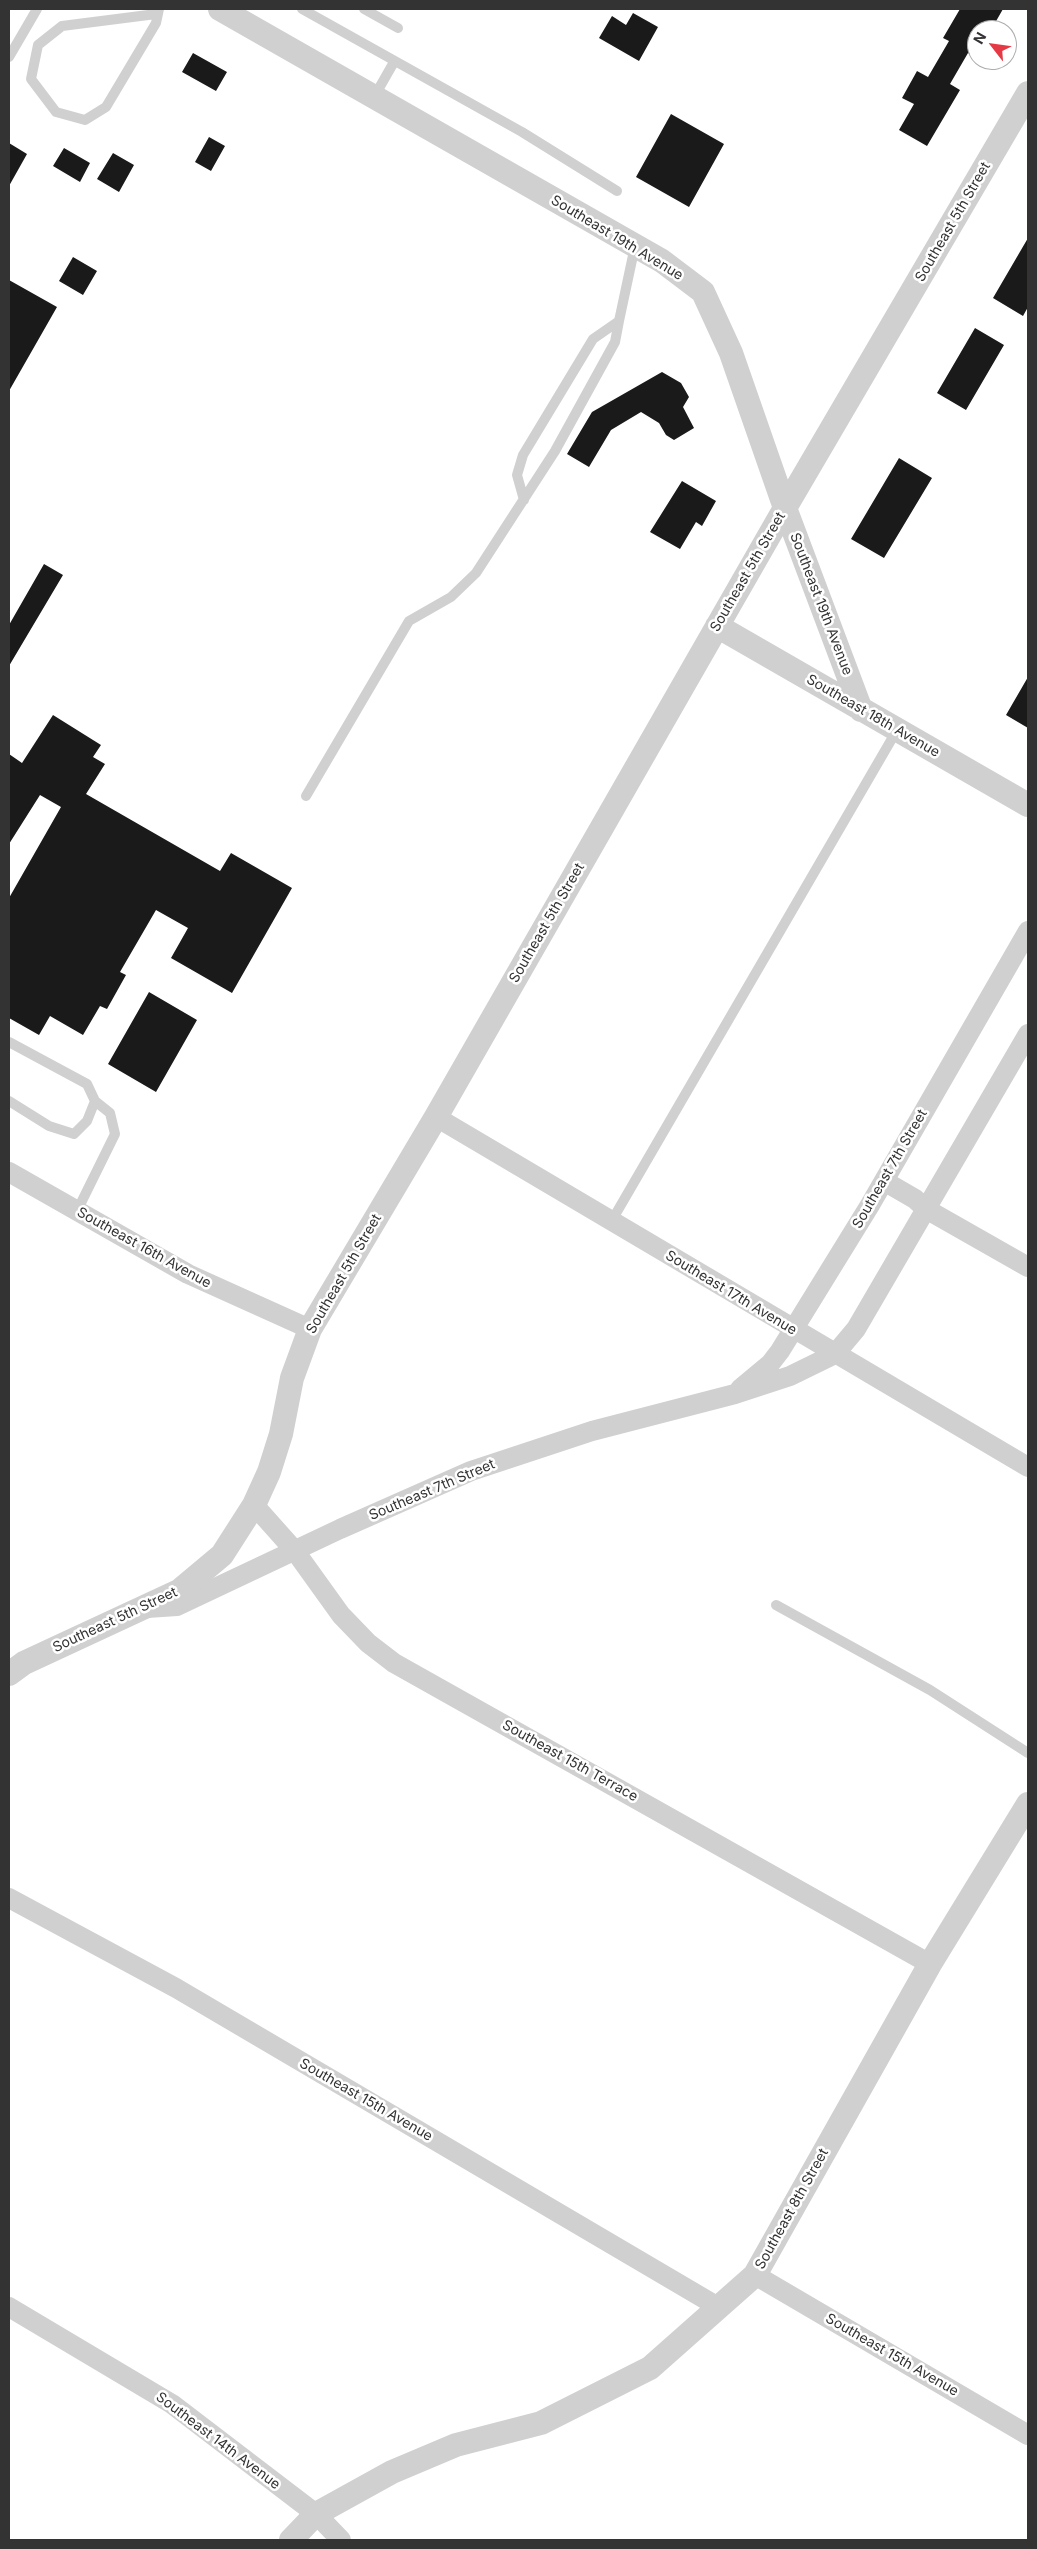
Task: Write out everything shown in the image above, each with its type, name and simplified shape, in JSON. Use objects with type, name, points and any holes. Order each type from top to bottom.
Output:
[{"type":"street","name":"Southeast 19th Avenue","points":[[220,9],[662,261],[703,292],[731,353],[785,508],[862,710]]},
{"type":"street","name":"Southeast 5th Street","points":[[9,1674],[24,1663],[179,1591],[222,1555],[254,1505],[269,1472],[281,1434],[292,1378],[310,1329],[436,1117],[785,508],[1028,93]]},
{"type":"street","name":"Southeast 18th Avenue","points":[[717,626],[1028,806]]},
{"type":"street","name":"Southeast 7th Street","points":[[735,1394],[770,1364],[794,1330],[884,1181],[1028,931]]},
{"type":"street","name":"Southeast 7th Street","points":[[140,1609],[177,1606],[295,1550],[472,1471],[592,1431],[735,1394],[790,1376],[835,1354],[856,1329],[1028,1034]]},
{"type":"street","name":"Southeast 17th Avenue","points":[[436,1117],[794,1330],[1028,1466]]},
{"type":"street","name":"Southeast 16th Avenue","points":[[9,1172],[188,1274],[310,1329]]},
{"type":"street","points":[[884,1181],[915,1199],[926,1209],[1028,1266]]},
{"type":"street","name":"Southeast 15th Terrace","points":[[254,1505],[295,1550],[341,1615],[368,1643],[394,1663],[930,1964]]},
{"type":"street","name":"Southeast 8th Street","points":[[291,2540],[316,2514],[392,2472],[456,2444],[541,2423],[650,2368],[755,2275],[930,1964],[1028,1804]]},
{"type":"street","name":"Southeast 15th Avenue","points":[[9,1898],[176,1988],[720,2308]]},
{"type":"street","name":"Southeast 15th Avenue","points":[[755,2275],[1028,2435]]},
{"type":"street","name":"Southeast 14th Avenue","points":[[9,2307],[172,2404],[316,2514],[341,2540]]},
{"type":"lane","points":[[9,57],[37,9]]},
{"type":"lane","points":[[304,9],[394,62],[522,132],[617,191]]},
{"type":"lane","points":[[364,9],[398,28]]},
{"type":"lane","points":[[158,11],[156,23],[106,107],[85,120],[56,112],[31,79],[38,45],[62,26],[158,11]]},
{"type":"lane","points":[[374,97],[394,62]]},
{"type":"lane","points":[[306,796],[409,621],[451,597],[476,573],[556,451],[615,342],[635,246]]},
{"type":"lane","points":[[524,500],[516,475],[523,455],[593,339],[619,321]]},
{"type":"lane","points":[[611,1222],[897,730]]},
{"type":"lane","points":[[9,1042],[87,1084],[94,1101],[110,1113],[115,1134],[76,1211]]},
{"type":"lane","points":[[9,1101],[49,1126],[74,1134],[87,1121],[94,1101]]},
{"type":"lane","points":[[776,1605],[930,1690],[1028,1753]]},
{"type":"building","points":[[960,9],[1003,9],[997,20],[967,20],[967,55],[950,84],[960,90],[927,146],[899,130],[914,104],[902,98],[917,71],[928,77],[949,41],[943,38]]},
{"type":"building","points":[[633,13],[658,27],[639,61],[599,38],[612,16],[626,25]]},
{"type":"building","points":[[193,53],[227,72],[216,91],[182,72]]},
{"type":"building","points":[[671,114],[724,144],[689,207],[636,177]]},
{"type":"building","points":[[209,137],[225,146],[211,171],[195,162]]},
{"type":"building","points":[[9,143],[27,154],[9,186]]},
{"type":"building","points":[[64,148],[90,163],[80,182],[53,166]]},
{"type":"building","points":[[113,153],[134,165],[119,192],[97,179]]},
{"type":"building","points":[[1028,238],[1028,307],[1023,316],[993,298]]},
{"type":"building","points":[[73,257],[97,271],[83,295],[59,281]]},
{"type":"building","points":[[9,280],[57,307],[9,391]]},
{"type":"building","points":[[975,328],[1004,345],[966,410],[937,393]]},
{"type":"building","points":[[662,372],[681,383],[689,397],[683,407],[694,428],[674,440],[666,435],[659,423],[641,412],[611,430],[589,467],[567,454],[592,412]]},
{"type":"building","points":[[899,458],[932,478],[884,558],[851,539]]},
{"type":"building","points":[[682,481],[716,501],[702,526],[696,522],[680,549],[650,532]]},
{"type":"building","points":[[44,564],[63,575],[9,666],[9,625]]},
{"type":"building","points":[[1028,677],[1028,728],[1006,715]]},
{"type":"building","points":[[53,715],[101,745],[93,757],[105,764],[86,794],[220,871],[231,853],[292,888],[232,993],[171,958],[188,928],[156,910],[120,972],[126,975],[107,1009],[100,1006],[83,1035],[50,1016],[39,1035],[9,1018],[9,898],[61,807],[40,795],[9,844],[9,754],[22,763]]},
{"type":"building","points":[[149,992],[197,1020],[156,1092],[108,1064]]}]
